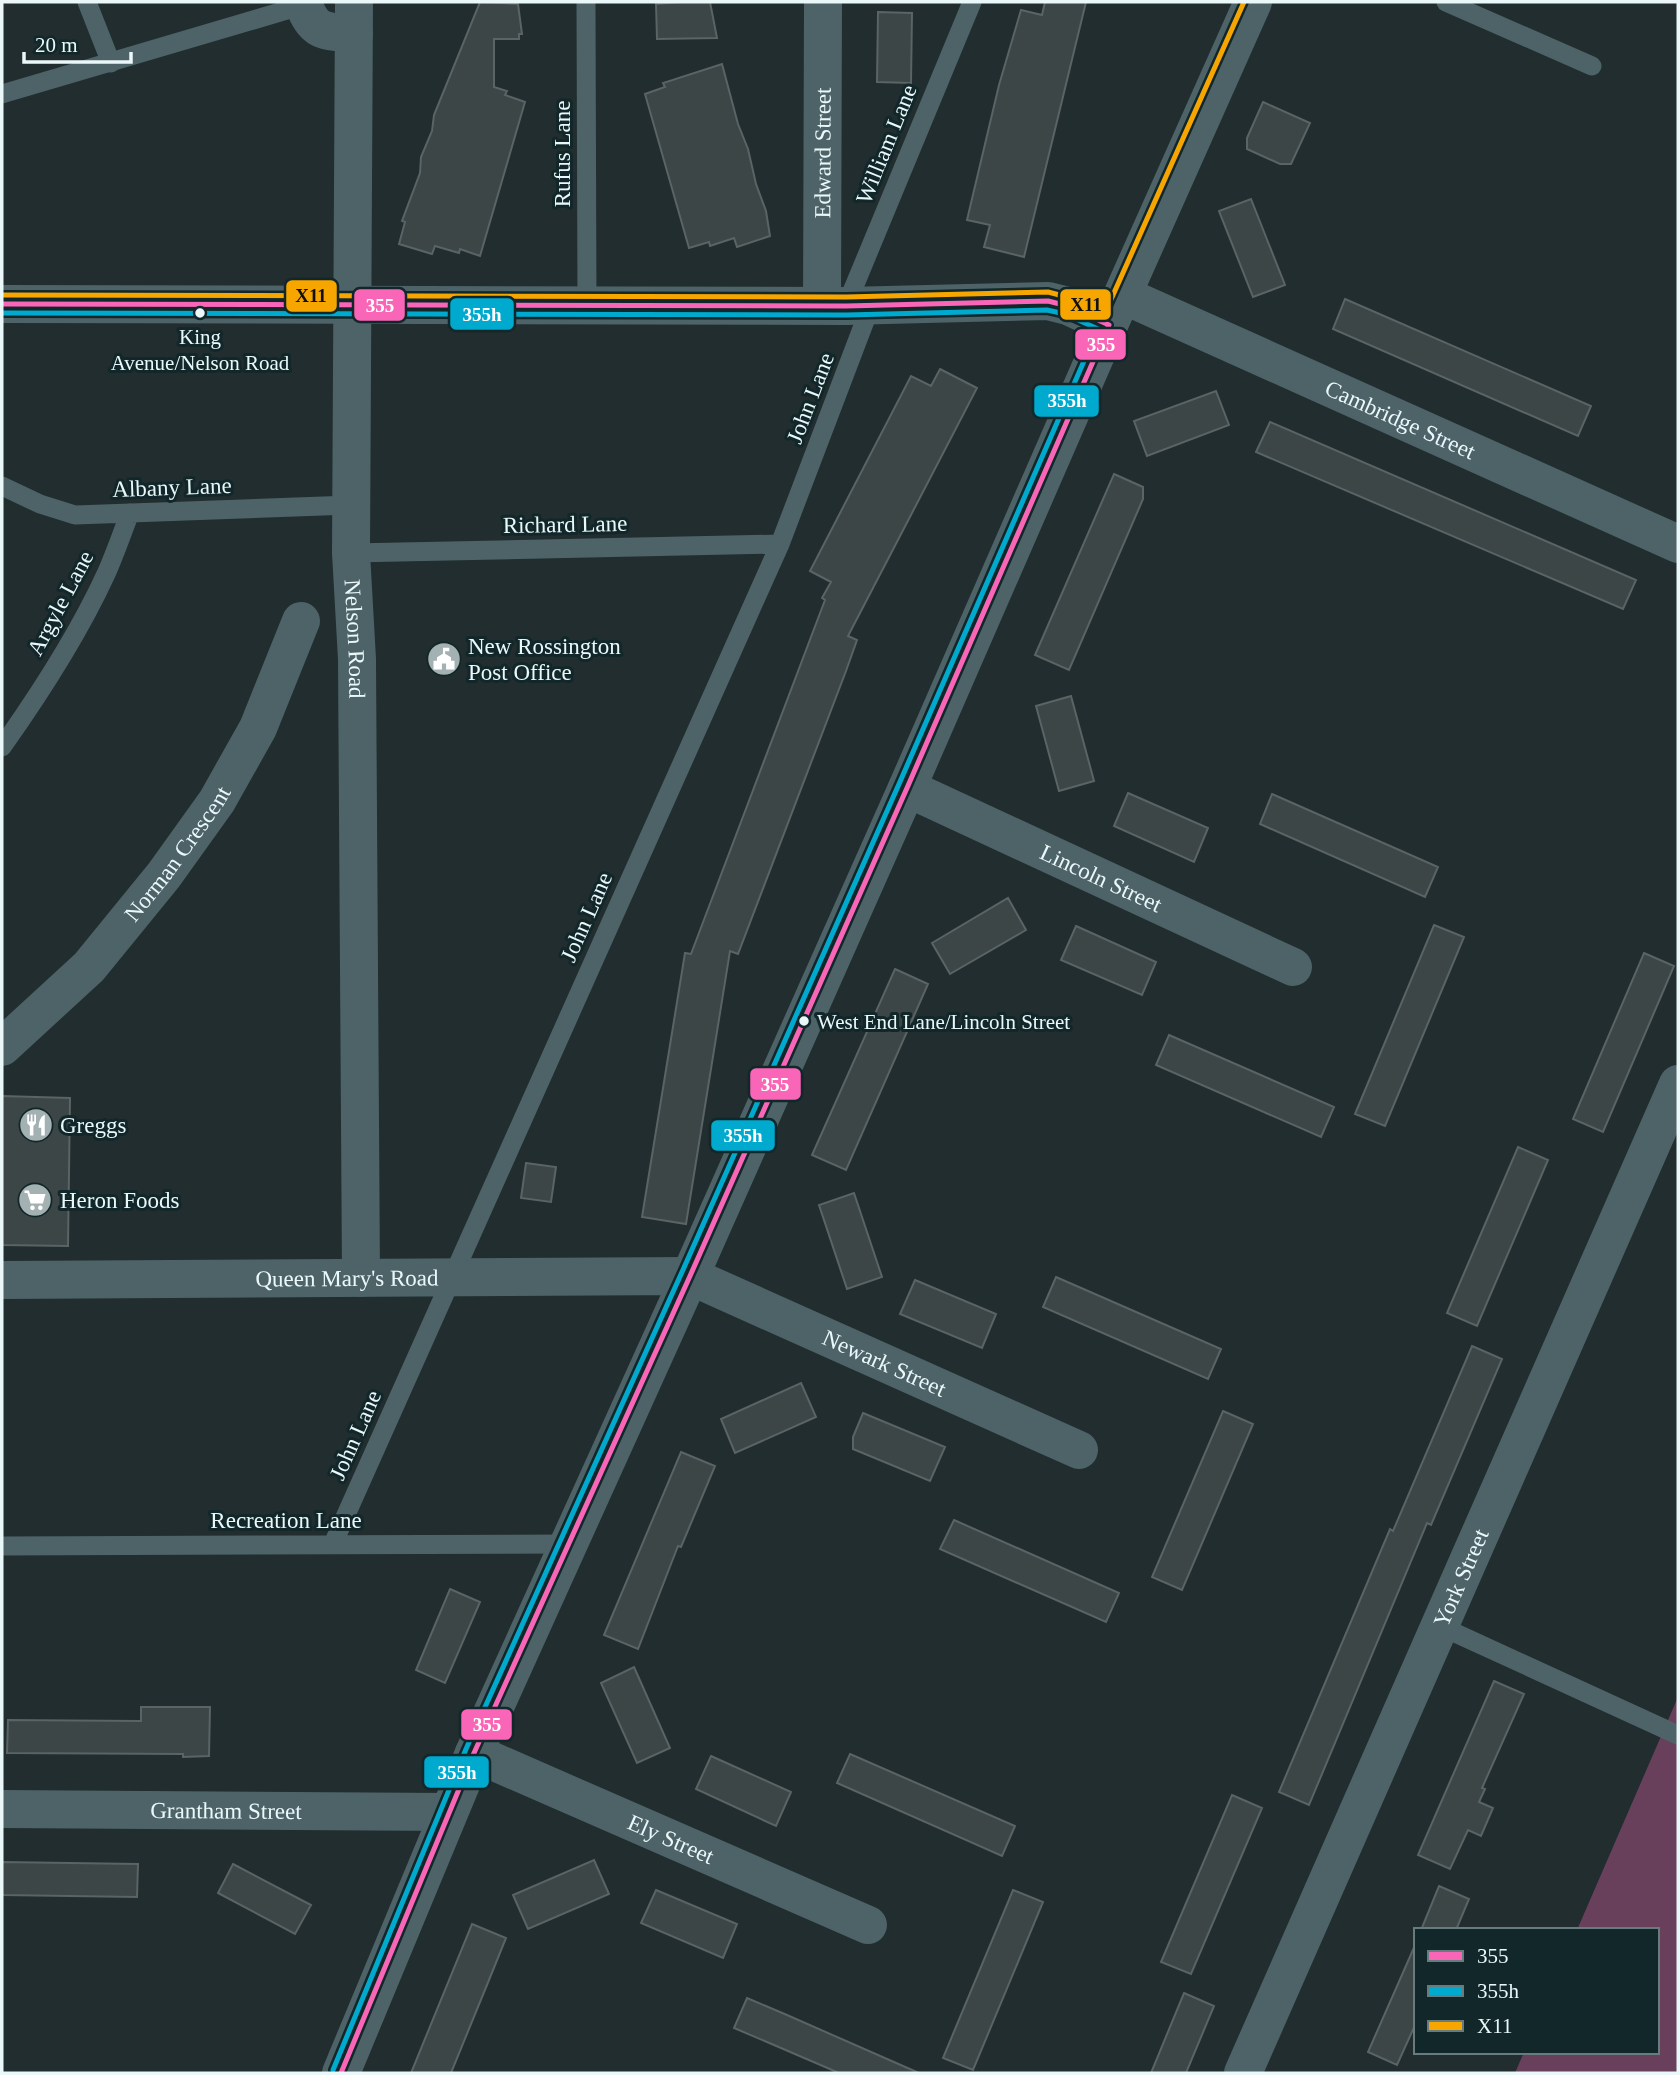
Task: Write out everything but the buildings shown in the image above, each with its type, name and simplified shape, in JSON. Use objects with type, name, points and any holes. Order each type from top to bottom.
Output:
[{"type":"street","name":"Edward Street","points":[[823,2],[846,306]]},
{"type":"street","points":[[341,2073],[474,1752],[690,1276],[1253,2]]},
{"type":"street","points":[[303,4],[311,22],[323,31],[354,18]]},
{"type":"street","name":"Nelson Road","points":[[354,18],[351,553],[357,659],[361,1278]]},
{"type":"street","name":"Cambridge Street","points":[[2,304],[846,306],[1048,301],[1068,306],[1116,310],[1678,544]]},
{"type":"street","name":"Norman Crescent","points":[[2,1048],[89,967],[164,875],[217,801],[258,728],[301,621]]},
{"type":"street","name":"Lincoln Street","points":[[907,788],[1293,967]]},
{"type":"street","name":"York Street","points":[[1243,2073],[1678,1084]]},
{"type":"street","name":"Queen Mary's Road","points":[[2,1280],[690,1276]]},
{"type":"street","name":"Newark Street","points":[[690,1276],[1079,1450]]},
{"type":"street","name":"Ely Street","points":[[474,1752],[867,1925]]},
{"type":"street","name":"Grantham Street","points":[[2,1810],[449,1812]]},
{"type":"lane","points":[[87,2],[111,62]]},
{"type":"lane","name":"Rufus Lane","points":[[586,2],[587,306]]},
{"type":"lane","name":"William Lane","points":[[846,306],[972,2]]},
{"type":"lane","points":[[1446,2],[1592,66]]},
{"type":"lane","points":[[2,94],[303,4]]},
{"type":"lane","name":"John Lane","points":[[333,1544],[780,544],[846,306]]},
{"type":"lane","name":"Albany Lane","points":[[2,486],[40,505],[75,515],[351,505]]},
{"type":"lane","name":"Argyle Lane","points":[[2,747],[33,704],[76,632],[107,573],[130,513]]},
{"type":"lane","name":"Richard Lane","points":[[351,553],[780,544]]},
{"type":"lane","name":"Recreation Lane","points":[[2,1546],[570,1544]]},
{"type":"lane","points":[[1440,1626],[1678,1735]]},
{"type":"shaded area","points":[[1678,1697],[1678,2073],[1515,2073],[1523,2054],[1659,2054],[1659,1928],[1578,1928]]},
{"type":"transit line","name":"X11","points":[[2,295],[846,297],[1048,292],[1071,298],[1105,313],[1244,2]]},
{"type":"transit line","name":"355","points":[[2,304],[846,306],[1048,301],[1068,306],[1109,325],[690,1276],[474,1753],[341,2073]]},
{"type":"transit line","name":"355h","points":[[2,313],[846,315],[1047,310],[1065,314],[1098,329],[682,1272],[466,1749],[333,2070]]},
{"type":"place","name":"King Avenue/Nelson Road","points":[[200,313]]},
{"type":"place","name":"New Rossington Post Office","points":[[444,659]]},
{"type":"place","name":"West End Lane/Lincoln Street","points":[[804,1021]]},
{"type":"place","name":"Greggs","points":[[36,1125]]},
{"type":"place","name":"Heron Foods","points":[[35,1200]]}]
